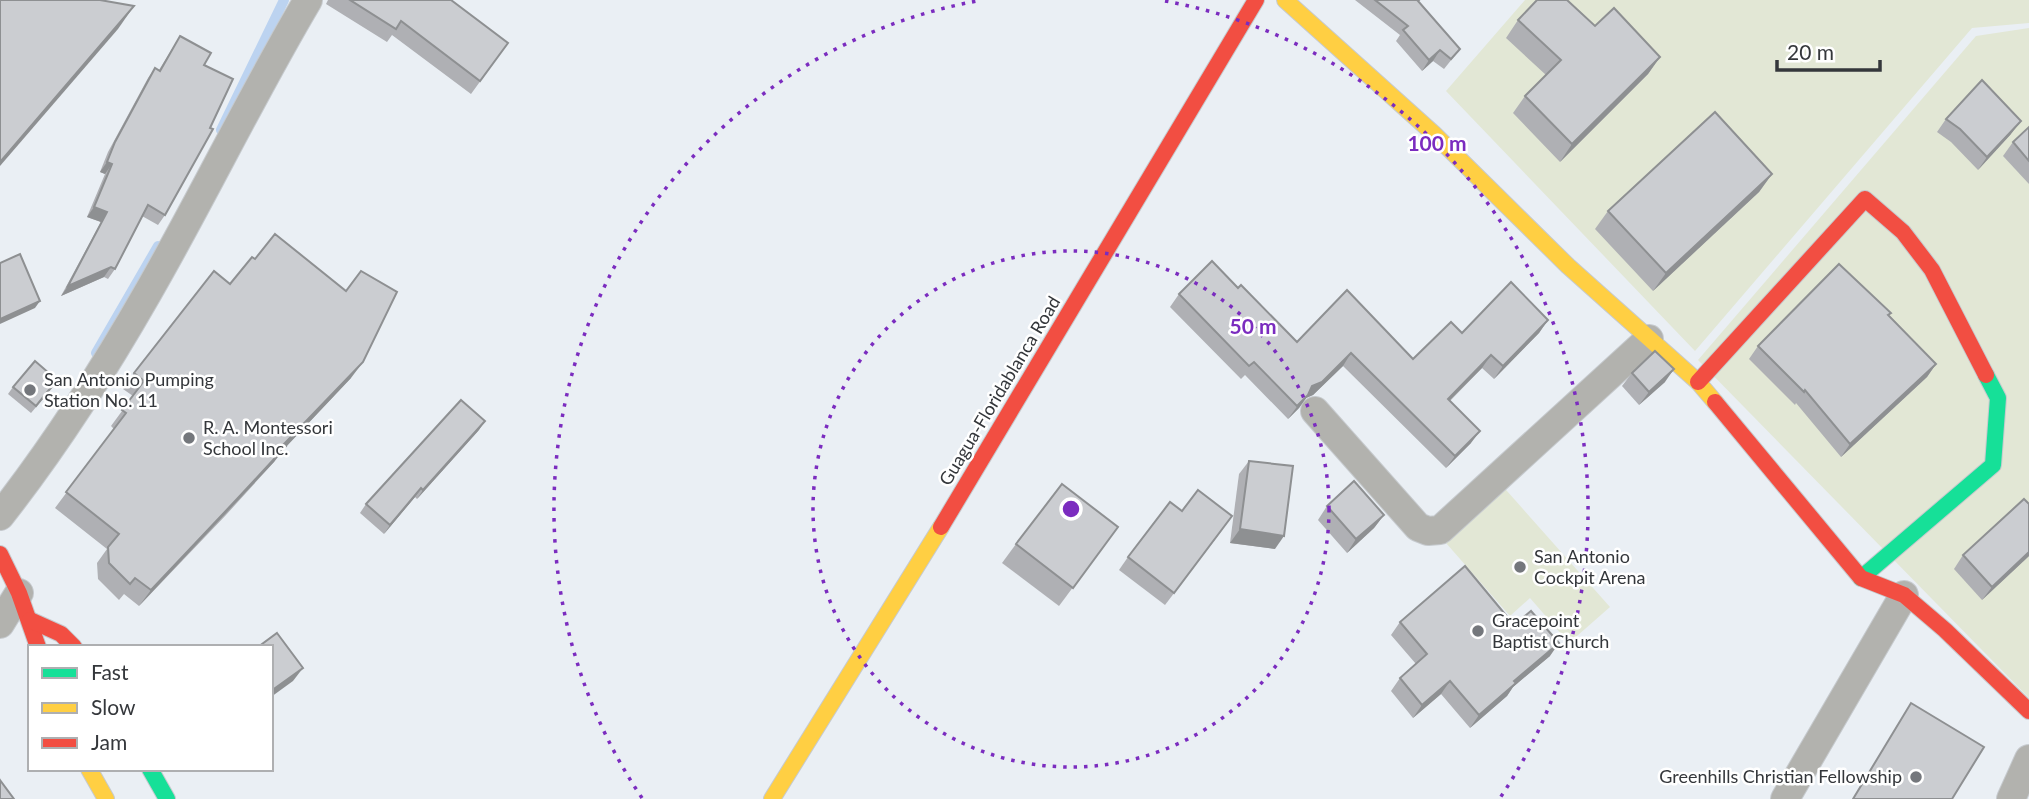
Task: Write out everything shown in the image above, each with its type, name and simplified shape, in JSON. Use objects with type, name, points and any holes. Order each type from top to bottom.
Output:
[{"type":"main road","name":"Guagua-Floridablanca Road","points":[[772,799],[894,606],[1256,0]]},
{"type":"main road","points":[[1285,0],[1434,134],[1568,266],[1698,382],[1861,578],[1904,595],[1945,630],[2029,711]]},
{"type":"main road","points":[[1698,382],[1865,199],[1903,232],[1932,270],[1998,398],[1993,465],[1861,578]]},
{"type":"main road","points":[[0,554],[19,593],[37,645]]},
{"type":"main road","points":[[30,620],[61,635],[72,645]]},
{"type":"main road","points":[[90,771],[106,799]]},
{"type":"main road","points":[[151,771],[167,799]]},
{"type":"street","points":[[0,516],[45,458],[121,339],[183,229],[272,60],[308,0]]},
{"type":"street","points":[[1315,411],[1418,527],[1428,531],[1440,530],[1649,338]]},
{"type":"street","points":[[0,624],[19,593]]},
{"type":"street","points":[[1785,799],[1904,595]]},
{"type":"street","points":[[2011,799],[2029,759]]},
{"type":"green space","points":[[1525,0],[2029,0],[2029,23],[1972,28],[1695,351],[1446,91]]},
{"type":"green space","points":[[2029,28],[2029,698],[1698,360],[1976,36]]},
{"type":"green space","name":"San Antonio Cockpit Arena","points":[[1499,482],[1610,607],[1569,643],[1530,598],[1510,616],[1439,535]]},
{"type":"building","points":[[0,0],[100,0],[134,6],[0,162]]},
{"type":"building","points":[[350,0],[451,0],[508,43],[480,81],[401,21],[396,29]]},
{"type":"building","points":[[1375,0],[1419,0],[1460,49],[1451,59],[1440,50],[1429,60],[1403,30],[1408,26]]},
{"type":"building","points":[[1537,0],[1567,0],[1595,26],[1614,8],[1660,57],[1572,144],[1525,96],[1561,60],[1518,20]]},
{"type":"building","points":[[180,36],[211,53],[204,65],[233,79],[210,128],[213,129],[165,215],[148,205],[115,269],[111,267],[68,286],[107,212],[94,207],[112,164],[107,162],[115,142],[155,68],[160,71]]},
{"type":"building","points":[[1982,80],[2021,121],[1987,157],[1960,129],[1946,119]]},
{"type":"building","points":[[1715,112],[1772,174],[1666,273],[1608,211]]},
{"type":"building","points":[[2029,127],[2029,161],[2013,142]]},
{"type":"building","name":"R. A. Montessori School Inc.","points":[[275,234],[346,291],[361,271],[397,292],[363,362],[151,590],[135,578],[130,584],[109,563],[108,547],[119,534],[66,492],[126,413],[122,410],[144,381],[134,373],[214,271],[230,284]]},
{"type":"building","points":[[20,254],[40,301],[0,319],[0,263]]},
{"type":"building","points":[[1212,261],[1238,288],[1241,285],[1297,342],[1347,290],[1413,359],[1451,322],[1462,333],[1511,282],[1548,320],[1503,366],[1491,355],[1448,399],[1480,431],[1455,456],[1351,353],[1322,382],[1312,386],[1308,395],[1297,406],[1254,362],[1249,366],[1179,294]]},
{"type":"building","points":[[1839,264],[1891,313],[1888,315],[1936,364],[1850,444],[1805,390],[1804,392],[1758,346]]},
{"type":"building","points":[[1655,351],[1674,369],[1649,392],[1632,373]]},
{"type":"building","name":"San Antonio Pumping Station No. 11","points":[[35,361],[57,380],[36,406],[13,387]]},
{"type":"building","points":[[461,400],[485,421],[390,525],[366,504]]},
{"type":"building","points":[[1249,461],[1293,466],[1284,536],[1240,529]]},
{"type":"building","points":[[1354,481],[1384,515],[1356,539],[1327,506]]},
{"type":"building","points":[[1062,484],[1118,527],[1073,588],[1016,544]]},
{"type":"building","points":[[1198,490],[1232,516],[1174,593],[1128,557],[1170,502],[1182,511]]},
{"type":"building","points":[[2024,499],[2029,504],[2029,552],[1992,587],[1963,555]]},
{"type":"building","points":[[1465,566],[1514,625],[1531,611],[1559,643],[1479,715],[1450,681],[1422,705],[1400,678],[1427,654],[1400,622]]},
{"type":"building","points":[[277,633],[303,668],[273,690],[273,645],[261,645]]},
{"type":"building","name":"Greenhills Christian Fellowship","points":[[1911,703],[1984,747],[1952,799],[1853,799]]},
{"type":"building","points":[[0,780],[14,799],[0,799]]},
{"type":"waterway","points":[[221,130],[284,0]]},
{"type":"waterway","points":[[96,353],[158,246]]},
{"type":"traffic: fast","points":[[1861,578],[1993,465],[1998,398],[1986,375]]},
{"type":"traffic: fast","points":[[151,771],[167,799]]},
{"type":"traffic: slow","points":[[1285,0],[1434,134],[1568,266],[1698,382],[1715,402]]},
{"type":"traffic: slow","points":[[772,799],[941,527]]},
{"type":"traffic: slow","points":[[90,771],[106,799]]},
{"type":"traffic: jam","points":[[941,527],[1256,0]]},
{"type":"traffic: jam","points":[[1698,382],[1865,199],[1903,232],[1932,270],[1986,375]]},
{"type":"traffic: jam","points":[[1715,402],[1861,578],[1904,595],[1945,630],[2029,711]]},
{"type":"traffic: jam","points":[[0,554],[19,593],[37,645]]},
{"type":"traffic: jam","points":[[30,620],[61,634],[72,645]]},
{"type":"place","name":"San Antonio Pumping Station No. 11","points":[[30,390]]},
{"type":"place","name":"R. A. Montessori School Inc.","points":[[189,438]]},
{"type":"place","name":"San Antonio Cockpit Arena","points":[[1520,567]]},
{"type":"place","name":"Gracepoint Baptist Church","points":[[1478,631]]},
{"type":"place","name":"Greenhills Christian Fellowship","points":[[1916,777]]}]
